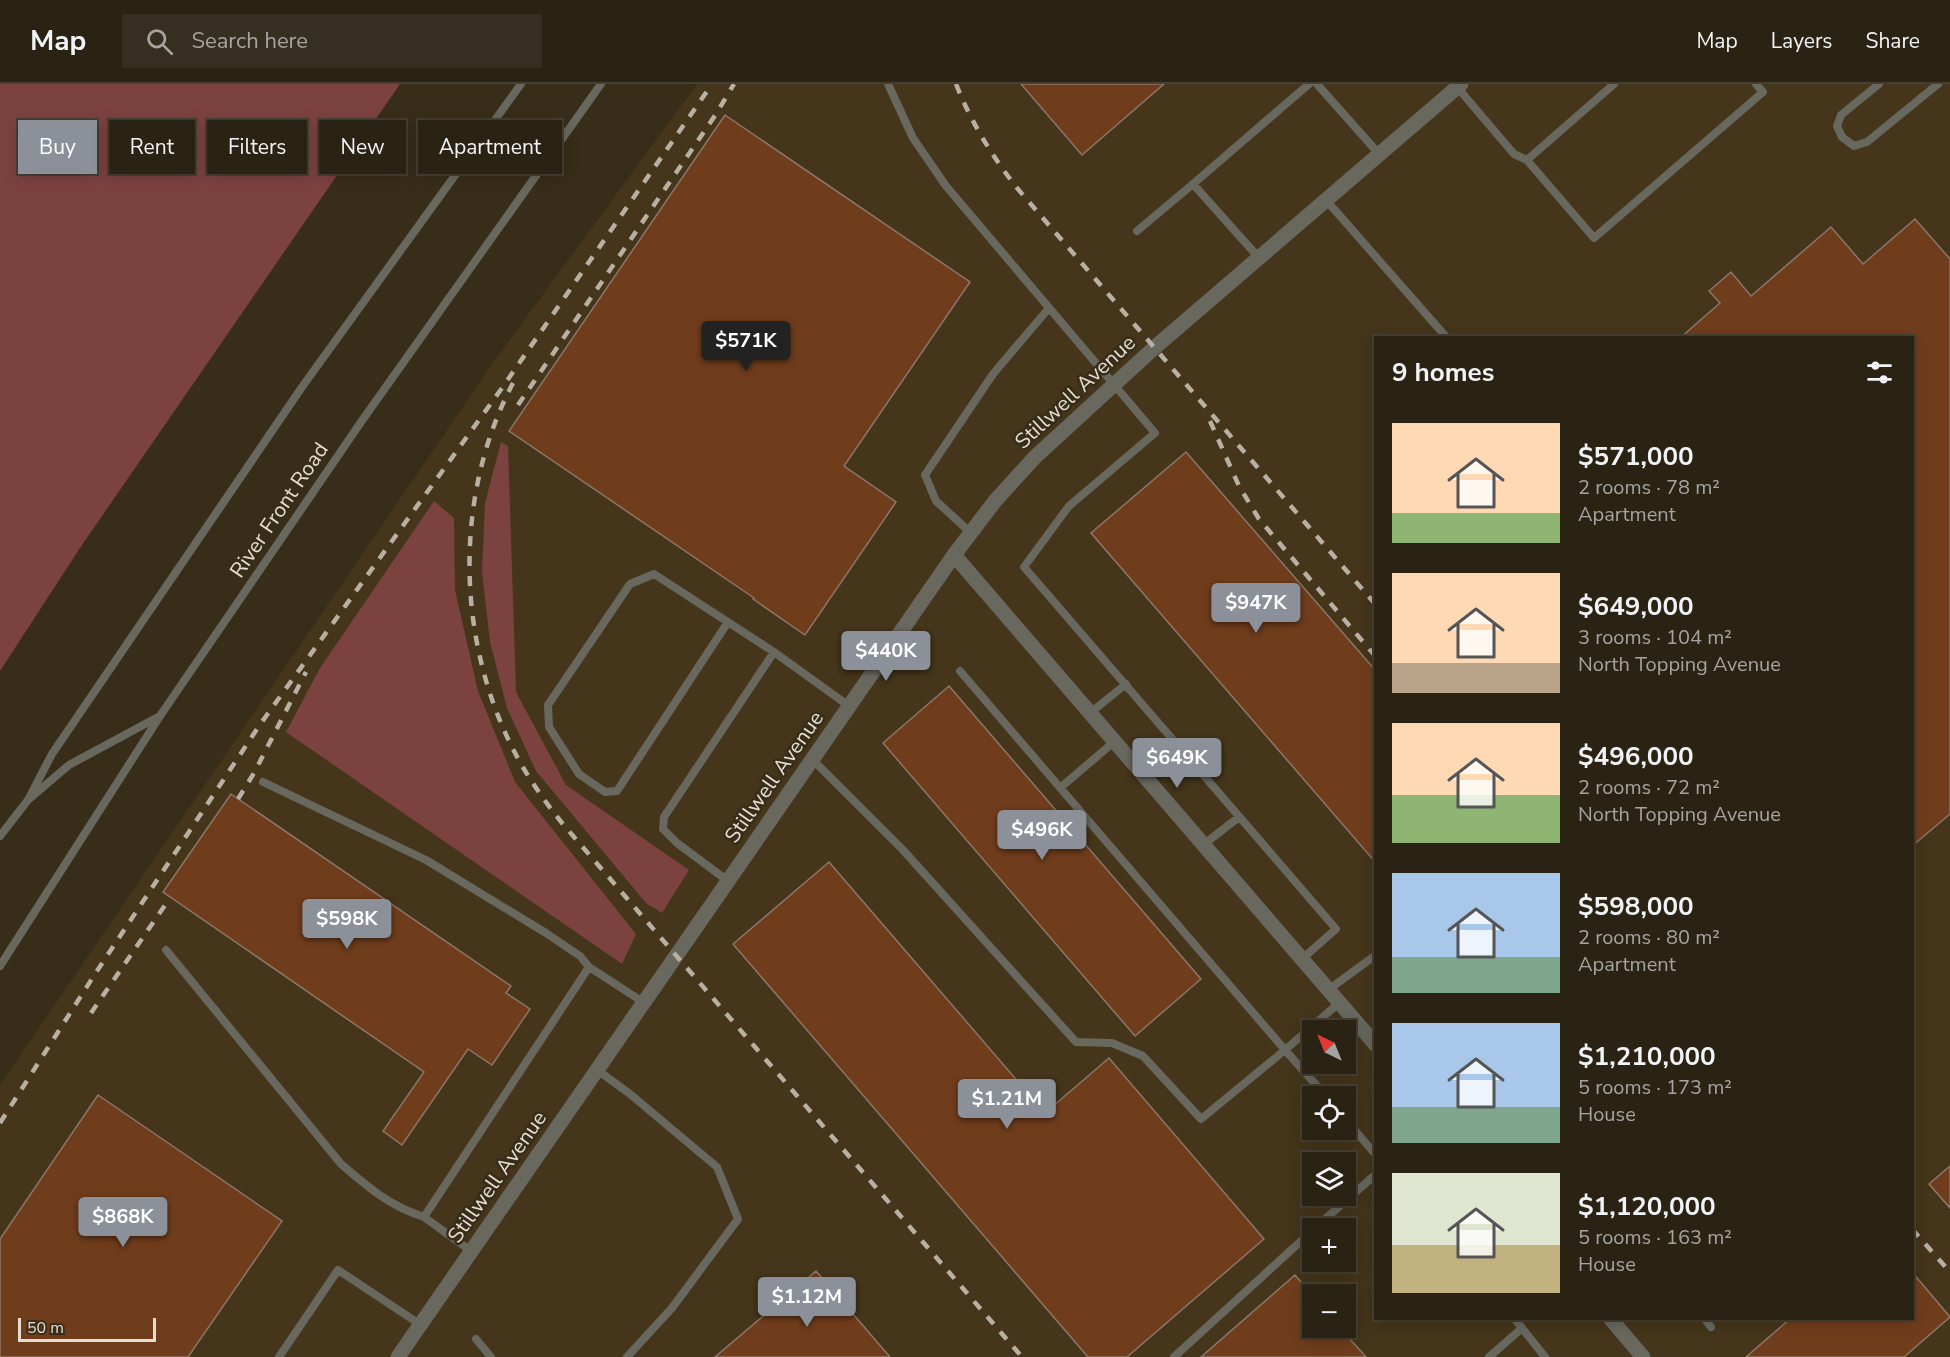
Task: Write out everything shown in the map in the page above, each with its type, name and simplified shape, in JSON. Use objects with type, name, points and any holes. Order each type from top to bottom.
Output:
[{"type":"street","name":"Stillwell Avenue","points":[[401,1356],[643,1002],[954,555],[995,501],[1035,457],[1115,384],[1459,86]]},
{"type":"street","points":[[954,555],[1374,1043]]},
{"type":"street","points":[[1612,1320],[1643,1357]]},
{"type":"lane","points":[[0,836],[28,800],[52,754],[302,387],[521,84]]},
{"type":"lane","name":"River Front Road","points":[[0,966],[160,716],[361,422],[601,84]]},
{"type":"lane","points":[[888,84],[913,138],[946,186],[1155,433],[1069,506],[1024,567],[1336,929],[1302,959]]},
{"type":"lane","points":[[1137,231],[1309,84]]},
{"type":"lane","points":[[1317,84],[1379,154]]},
{"type":"lane","points":[[1527,160],[1614,84]]},
{"type":"lane","points":[[1459,86],[1514,154],[1527,160],[1594,238],[1763,92],[1756,84]]},
{"type":"lane","points":[[1879,84],[1841,115],[1837,126],[1842,137],[1854,146],[1867,142],[1938,84]]},
{"type":"lane","points":[[1192,184],[1259,258]]},
{"type":"lane","points":[[1326,200],[1445,336]]},
{"type":"lane","points":[[971,533],[936,501],[925,475],[993,374],[1050,308]]},
{"type":"lane","points":[[728,622],[617,791],[605,792],[579,774],[549,727],[548,705],[630,584],[654,574],[728,622],[774,652],[849,706]]},
{"type":"lane","points":[[728,881],[677,843],[663,829],[664,817],[774,652]]},
{"type":"lane","points":[[960,671],[1317,1086]]},
{"type":"lane","points":[[1090,713],[1126,684]]},
{"type":"lane","points":[[28,800],[69,765],[160,716]]},
{"type":"lane","points":[[1060,788],[1115,741]]},
{"type":"lane","points":[[812,759],[903,850],[1076,1042],[1112,1043],[1143,1056],[1201,1119],[1339,1003]]},
{"type":"lane","points":[[262,782],[426,860],[546,933],[580,956],[589,967],[643,1002]]},
{"type":"lane","points":[[1203,845],[1239,817]]},
{"type":"lane","points":[[166,950],[341,1164],[369,1188],[402,1210],[424,1216],[471,1251]]},
{"type":"lane","points":[[1328,990],[1374,956]]},
{"type":"lane","points":[[424,1216],[589,967]]},
{"type":"lane","points":[[596,1070],[630,1094],[717,1167],[738,1219],[672,1308],[627,1357]]},
{"type":"lane","points":[[1356,1132],[1374,1153]]},
{"type":"lane","points":[[1327,1218],[1374,1176]]},
{"type":"lane","points":[[1174,1357],[1302,1241]]},
{"type":"lane","points":[[279,1357],[338,1270],[421,1325]]},
{"type":"lane","points":[[1515,1320],[1545,1357]]},
{"type":"lane","points":[[1706,1320],[1711,1327]]},
{"type":"lane","points":[[1490,1357],[1521,1329]]},
{"type":"lane","points":[[476,1339],[491,1357]]},
{"type":"shaded area","points":[[0,84],[400,84],[375,120],[319,120],[319,174],[338,174],[82,545],[0,671]]},
{"type":"shaded area","points":[[697,84],[1950,84],[1950,1357],[0,1357],[0,1085],[494,361]]},
{"type":"shaded area","points":[[501,442],[508,446],[516,692],[566,785],[689,870],[662,913],[646,903],[536,771],[507,708],[490,642],[482,572],[485,503]]},
{"type":"shaded area","points":[[434,501],[454,518],[455,590],[478,691],[515,782],[636,934],[622,964],[286,732],[320,668]]},
{"type":"building","points":[[1021,84],[1164,84],[1082,155]]},
{"type":"building","points":[[725,115],[970,282],[844,466],[896,502],[805,635],[509,431]]},
{"type":"building","points":[[1915,219],[1950,259],[1950,814],[1914,844],[1914,336],[1682,336],[1720,303],[1709,291],[1731,272],[1751,296],[1831,227],[1863,264]]},
{"type":"building","points":[[1186,452],[1374,669],[1374,861],[1091,533]]},
{"type":"building","points":[[949,686],[1201,979],[1135,1036],[883,743]]},
{"type":"building","points":[[231,794],[511,986],[506,993],[530,1009],[492,1065],[468,1049],[402,1145],[383,1131],[424,1072],[163,892]]},
{"type":"building","points":[[829,862],[1045,1113],[1109,1058],[1264,1239],[1127,1357],[1088,1357],[733,944]]},
{"type":"building","points":[[98,1095],[282,1221],[188,1357],[0,1357],[0,1239]]},
{"type":"building","points":[[1950,1166],[1950,1208],[1929,1184]]},
{"type":"building","points":[[816,1271],[890,1357],[715,1357]]},
{"type":"building","points":[[1914,1274],[1950,1317],[1904,1357],[1746,1357],[1789,1320],[1914,1320]]},
{"type":"building","points":[[1295,1275],[1303,1284],[1302,1338],[1349,1338],[1366,1357],[1201,1357]]},
{"type":"railway","points":[[0,1123],[95,974],[259,726],[502,388],[712,84]]},
{"type":"railway","points":[[518,405],[716,114],[734,84]]},
{"type":"railway","points":[[956,84],[983,138],[1017,188],[1374,603]]},
{"type":"railway","points":[[513,383],[494,425],[480,470],[472,516],[470,563],[472,609],[480,655],[492,700],[515,754],[562,823],[1022,1357]]},
{"type":"railway","points":[[1210,421],[1239,486],[1259,519],[1374,655]]},
{"type":"railway","points":[[238,799],[254,773],[306,672]]},
{"type":"railway","points":[[91,1013],[170,898]]},
{"type":"railway","points":[[1914,1231],[1950,1272]]}]
